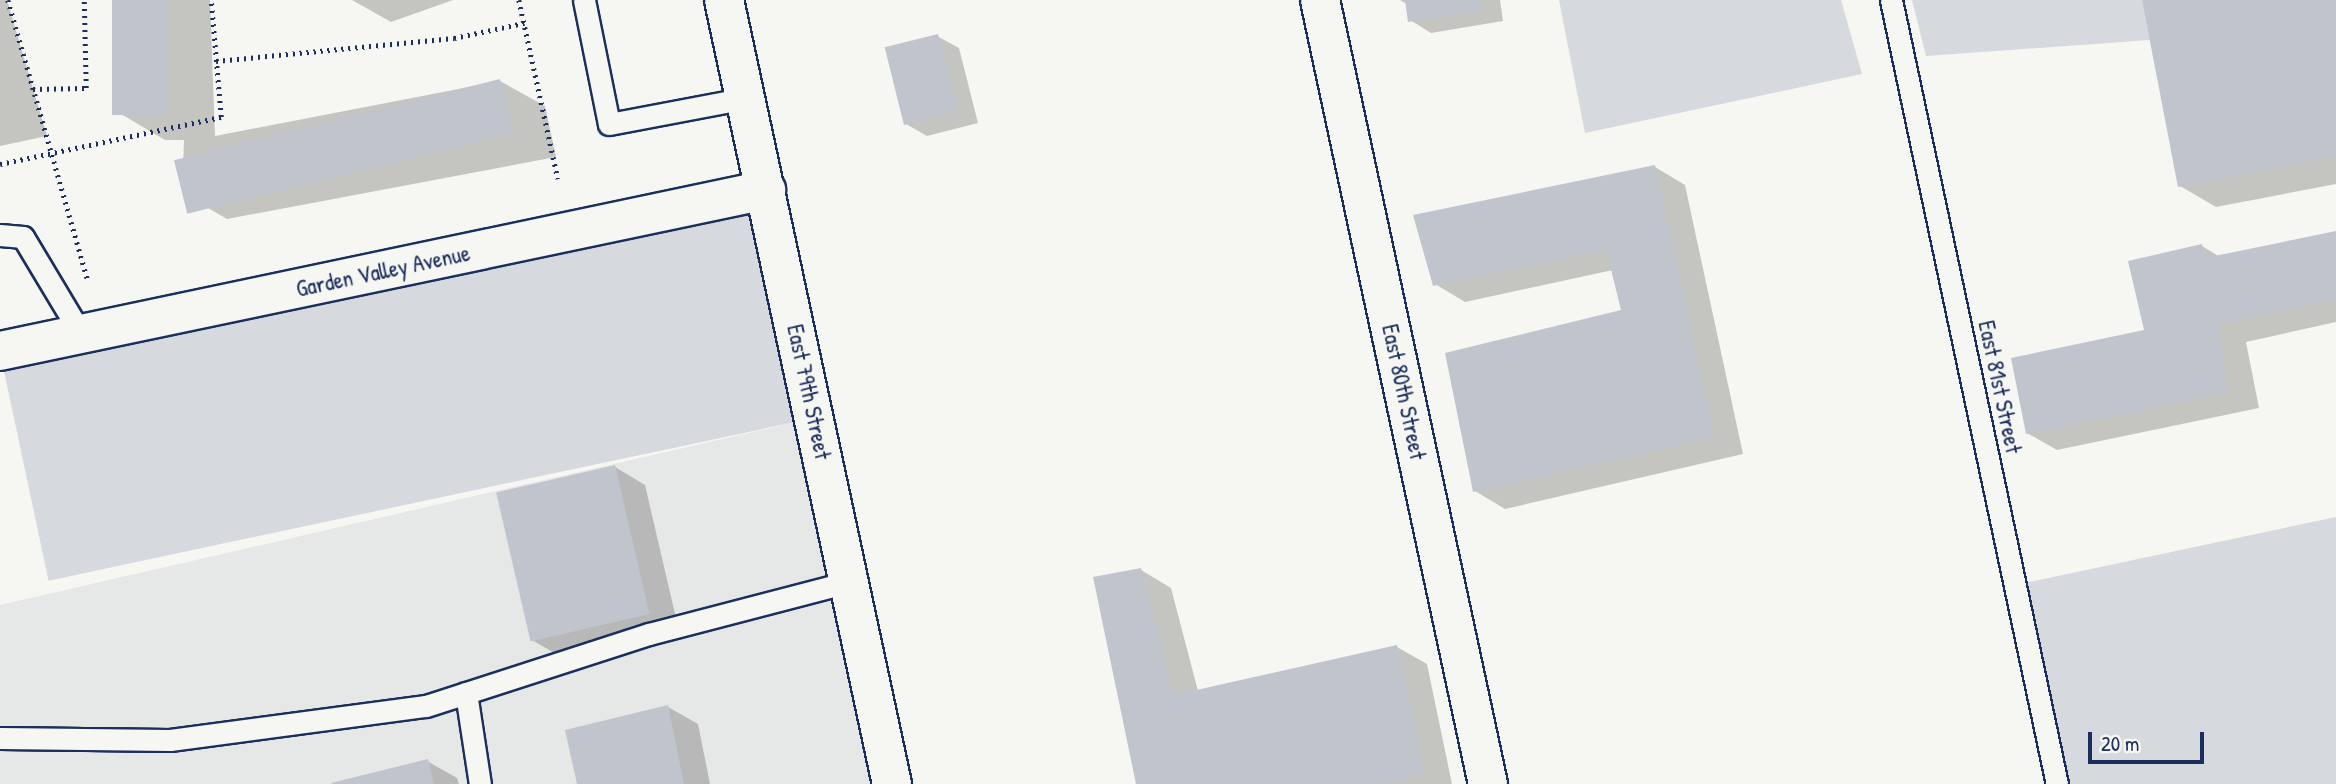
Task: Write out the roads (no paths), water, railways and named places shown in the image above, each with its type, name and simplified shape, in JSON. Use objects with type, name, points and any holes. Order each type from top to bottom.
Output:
[{"type":"street","name":"East 79th Street","points":[[724,0],[892,784]]},
{"type":"street","name":"East 80th Street","points":[[1320,0],[1488,784]]},
{"type":"street","name":"Garden Valley Avenue","points":[[0,351],[766,190]]},
{"type":"lane","points":[[584,0],[609,124],[746,99]]},
{"type":"lane","name":"East 81st Street","points":[[1892,0],[2057,784]]},
{"type":"lane","points":[[0,235],[23,237],[81,334]]},
{"type":"lane","points":[[0,738],[170,740],[426,706],[649,634],[849,582]]},
{"type":"lane","points":[[467,693],[480,784]]}]
